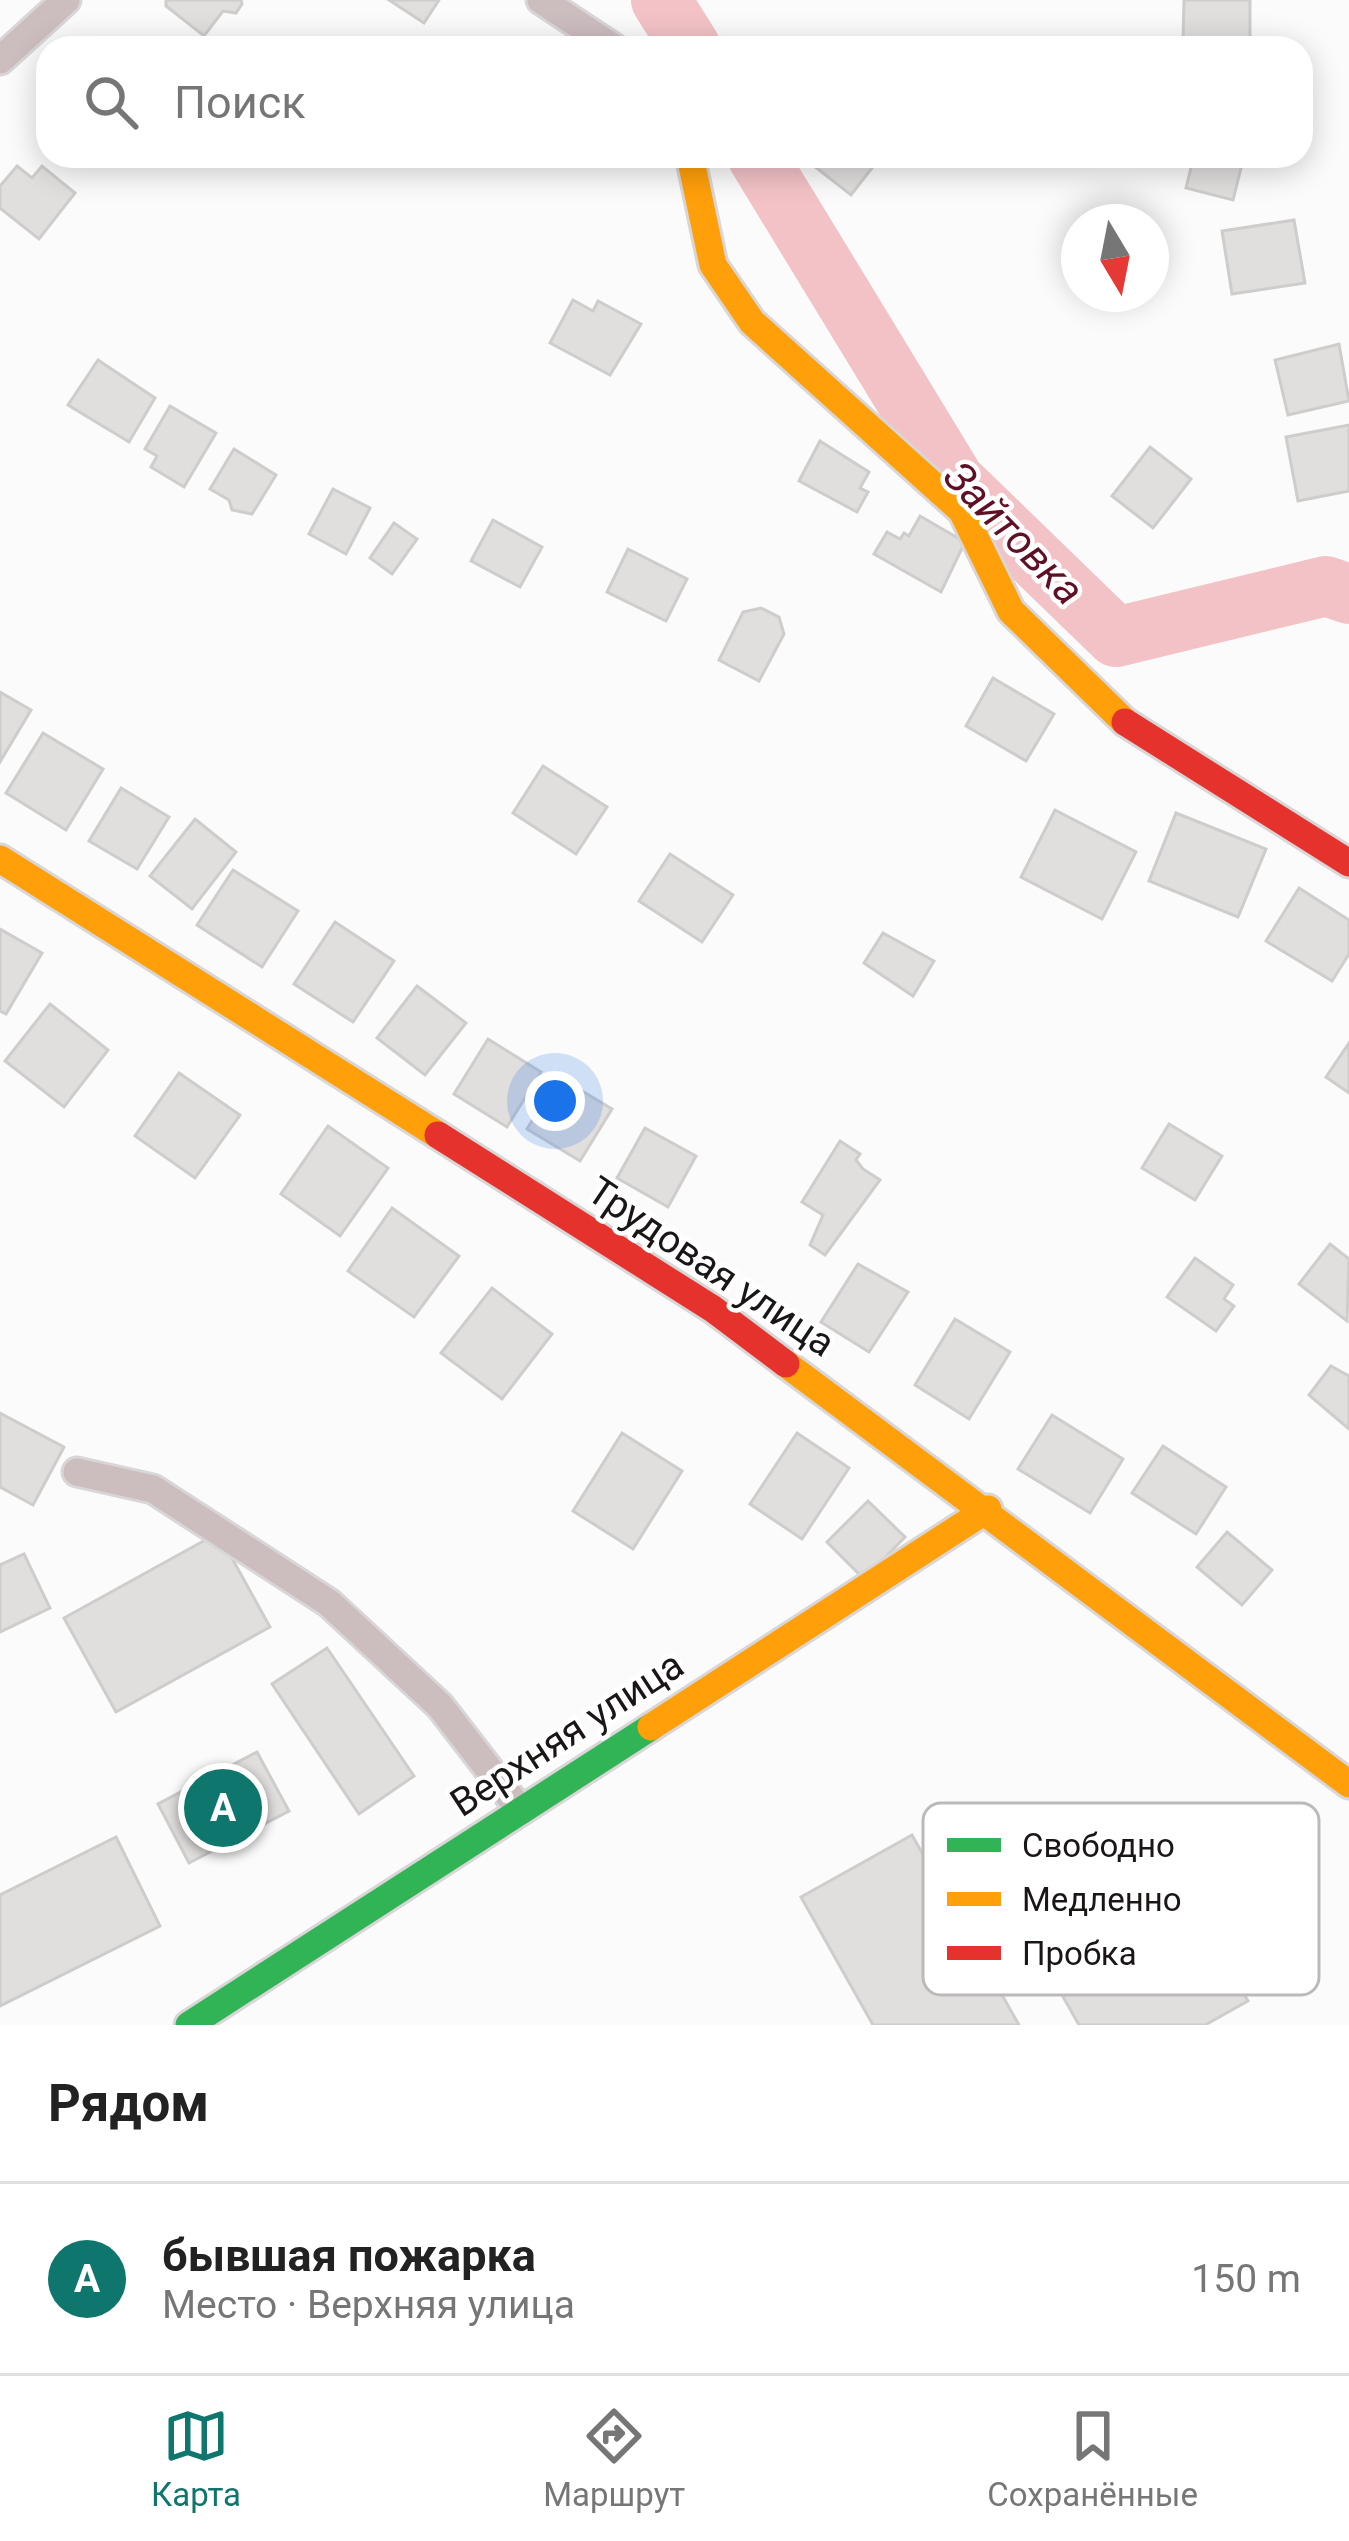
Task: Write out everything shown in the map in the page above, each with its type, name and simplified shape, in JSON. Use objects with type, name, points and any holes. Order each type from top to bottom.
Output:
[{"type":"street","points":[[0,60],[66,0]]},
{"type":"street","points":[[541,0],[596,36]]},
{"type":"street","points":[[693,168],[713,266],[752,322],[962,511],[1011,611],[1132,729],[1349,863]]},
{"type":"street","name":"Трудовая улица","points":[[0,859],[713,1310],[988,1510],[1349,1784]]},
{"type":"street","points":[[77,1472],[153,1489],[329,1603],[440,1706],[521,1811]]},
{"type":"street","name":"Верхняя улица","points":[[189,2025],[988,1510]]},
{"type":"building","points":[[166,0],[241,0],[242,4],[236,13],[223,11],[204,36],[166,6]]},
{"type":"building","points":[[389,0],[439,0],[424,23]]},
{"type":"building","points":[[1184,0],[1250,0],[1250,36],[1183,36]]},
{"type":"building","points":[[17,166],[32,178],[44,168],[75,193],[39,239],[0,208],[0,186]]},
{"type":"building","points":[[817,168],[872,168],[851,195]]},
{"type":"building","points":[[1191,168],[1241,168],[1233,200],[1186,188]]},
{"type":"building","points":[[1294,220],[1305,283],[1232,294],[1222,231]]},
{"type":"building","points":[[573,300],[593,311],[598,301],[641,324],[610,375],[550,343]]},
{"type":"building","points":[[1339,344],[1349,401],[1288,415],[1275,360]]},
{"type":"building","points":[[98,360],[155,398],[129,442],[68,405]]},
{"type":"building","points":[[170,406],[216,433],[184,487],[151,467],[157,456],[145,449]]},
{"type":"building","points":[[1349,425],[1349,491],[1298,501],[1286,437]]},
{"type":"building","points":[[820,441],[869,472],[860,488],[868,492],[857,512],[799,481]]},
{"type":"building","points":[[1150,447],[1191,479],[1153,528],[1112,496]]},
{"type":"building","points":[[234,449],[276,475],[252,514],[232,510],[229,500],[210,489]]},
{"type":"building","points":[[333,489],[370,508],[346,554],[309,534]]},
{"type":"building","points":[[920,516],[965,542],[941,592],[874,554],[887,532],[900,539],[904,533],[909,536]]},
{"type":"building","points":[[493,520],[542,547],[520,587],[471,561]]},
{"type":"building","points":[[394,523],[417,539],[392,574],[370,558]]},
{"type":"building","points":[[628,549],[687,579],[666,621],[607,592]]},
{"type":"building","points":[[761,608],[779,617],[784,634],[759,681],[719,660],[743,612]]},
{"type":"building","points":[[993,678],[1054,714],[1026,761],[966,726]]},
{"type":"building","points":[[0,692],[31,710],[0,762]]},
{"type":"building","points":[[43,733],[103,769],[66,830],[6,793]]},
{"type":"building","points":[[543,766],[607,807],[576,854],[513,813]]},
{"type":"building","points":[[121,788],[169,817],[137,869],[89,841]]},
{"type":"building","points":[[1055,810],[1136,852],[1102,919],[1021,877]]},
{"type":"building","points":[[1176,813],[1266,849],[1238,917],[1149,881]]},
{"type":"building","points":[[195,819],[236,852],[192,909],[150,876]]},
{"type":"building","points":[[670,854],[733,895],[702,942],[639,901]]},
{"type":"building","points":[[233,870],[298,911],[262,967],[197,925]]},
{"type":"building","points":[[1299,888],[1349,920],[1349,954],[1332,981],[1266,941]]},
{"type":"building","points":[[335,922],[394,961],[353,1022],[294,984]]},
{"type":"building","points":[[0,929],[42,953],[6,1014],[0,1011]]},
{"type":"building","points":[[883,933],[934,961],[913,996],[864,963]]},
{"type":"building","points":[[417,986],[466,1023],[425,1075],[377,1038]]},
{"type":"building","points":[[50,1004],[108,1050],[64,1107],[5,1061]]},
{"type":"building","points":[[488,1039],[541,1072],[507,1127],[454,1094]]},
{"type":"building","points":[[1349,1043],[1349,1093],[1326,1077]]},
{"type":"building","points":[[179,1073],[240,1115],[195,1178],[135,1136]]},
{"type":"building","points":[[559,1077],[612,1109],[580,1161],[527,1129]]},
{"type":"building","points":[[1169,1124],[1222,1156],[1195,1200],[1142,1168]]},
{"type":"building","points":[[328,1126],[388,1168],[340,1236],[281,1194]]},
{"type":"building","points":[[645,1128],[696,1156],[668,1207],[617,1178]]},
{"type":"building","points":[[840,1141],[860,1154],[856,1160],[880,1180],[825,1255],[810,1245],[823,1215],[802,1202]]},
{"type":"building","points":[[392,1208],[459,1256],[414,1317],[348,1271]]},
{"type":"building","points":[[1330,1244],[1349,1259],[1347,1321],[1299,1284]]},
{"type":"building","points":[[1195,1258],[1233,1285],[1224,1299],[1234,1306],[1216,1331],[1167,1297]]},
{"type":"building","points":[[858,1264],[908,1292],[869,1352],[821,1322]]},
{"type":"building","points":[[492,1288],[552,1334],[502,1399],[441,1353]]},
{"type":"building","points":[[955,1319],[1010,1352],[969,1419],[915,1385]]},
{"type":"building","points":[[1331,1366],[1349,1376],[1349,1429],[1309,1395]]},
{"type":"building","points":[[0,1413],[64,1447],[33,1505],[0,1487]]},
{"type":"building","points":[[1052,1415],[1123,1459],[1090,1513],[1018,1469]]},
{"type":"building","points":[[622,1433],[682,1471],[633,1549],[573,1511]]},
{"type":"building","points":[[797,1433],[849,1468],[802,1539],[750,1504]]},
{"type":"building","points":[[1163,1446],[1226,1487],[1196,1534],[1132,1493]]},
{"type":"building","points":[[868,1501],[905,1537],[864,1579],[827,1542]]},
{"type":"building","points":[[1227,1532],[1272,1570],[1242,1605],[1197,1567]]},
{"type":"building","points":[[218,1533],[270,1627],[116,1712],[64,1618]]},
{"type":"building","points":[[24,1554],[50,1608],[0,1632],[0,1565]]},
{"type":"building","points":[[327,1648],[414,1776],[359,1814],[272,1684]]},
{"type":"building","points":[[257,1752],[289,1811],[189,1863],[158,1804]]},
{"type":"building","points":[[912,1835],[923,1855],[923,1995],[1002,1995],[1019,2025],[873,2025],[801,1897]]},
{"type":"building","points":[[116,1837],[160,1926],[0,2006],[0,1895]]},
{"type":"building","points":[[1062,1995],[1245,1995],[1248,2001],[1205,2025],[1079,2025]]},
{"type":"waterway","name":"Зайтовка","points":[[661,0],[684,36]]},
{"type":"waterway","name":"Зайтовка","points":[[764,168],[955,481],[1116,637],[1326,586],[1349,594]]},
{"type":"traffic: fast","points":[[189,2025],[651,1727]]},
{"type":"traffic: slow","points":[[693,168],[713,265],[752,322],[962,511],[1011,611],[1125,722]]},
{"type":"traffic: slow","points":[[0,859],[438,1135]]},
{"type":"traffic: slow","points":[[786,1364],[1349,1784]]},
{"type":"traffic: slow","points":[[651,1727],[988,1509]]},
{"type":"traffic: jam","points":[[1125,722],[1349,863]]},
{"type":"traffic: jam","points":[[438,1135],[713,1309],[786,1364]]},
{"type":"place","name":"бывшая пожарка","points":[[223,1808]]}]
